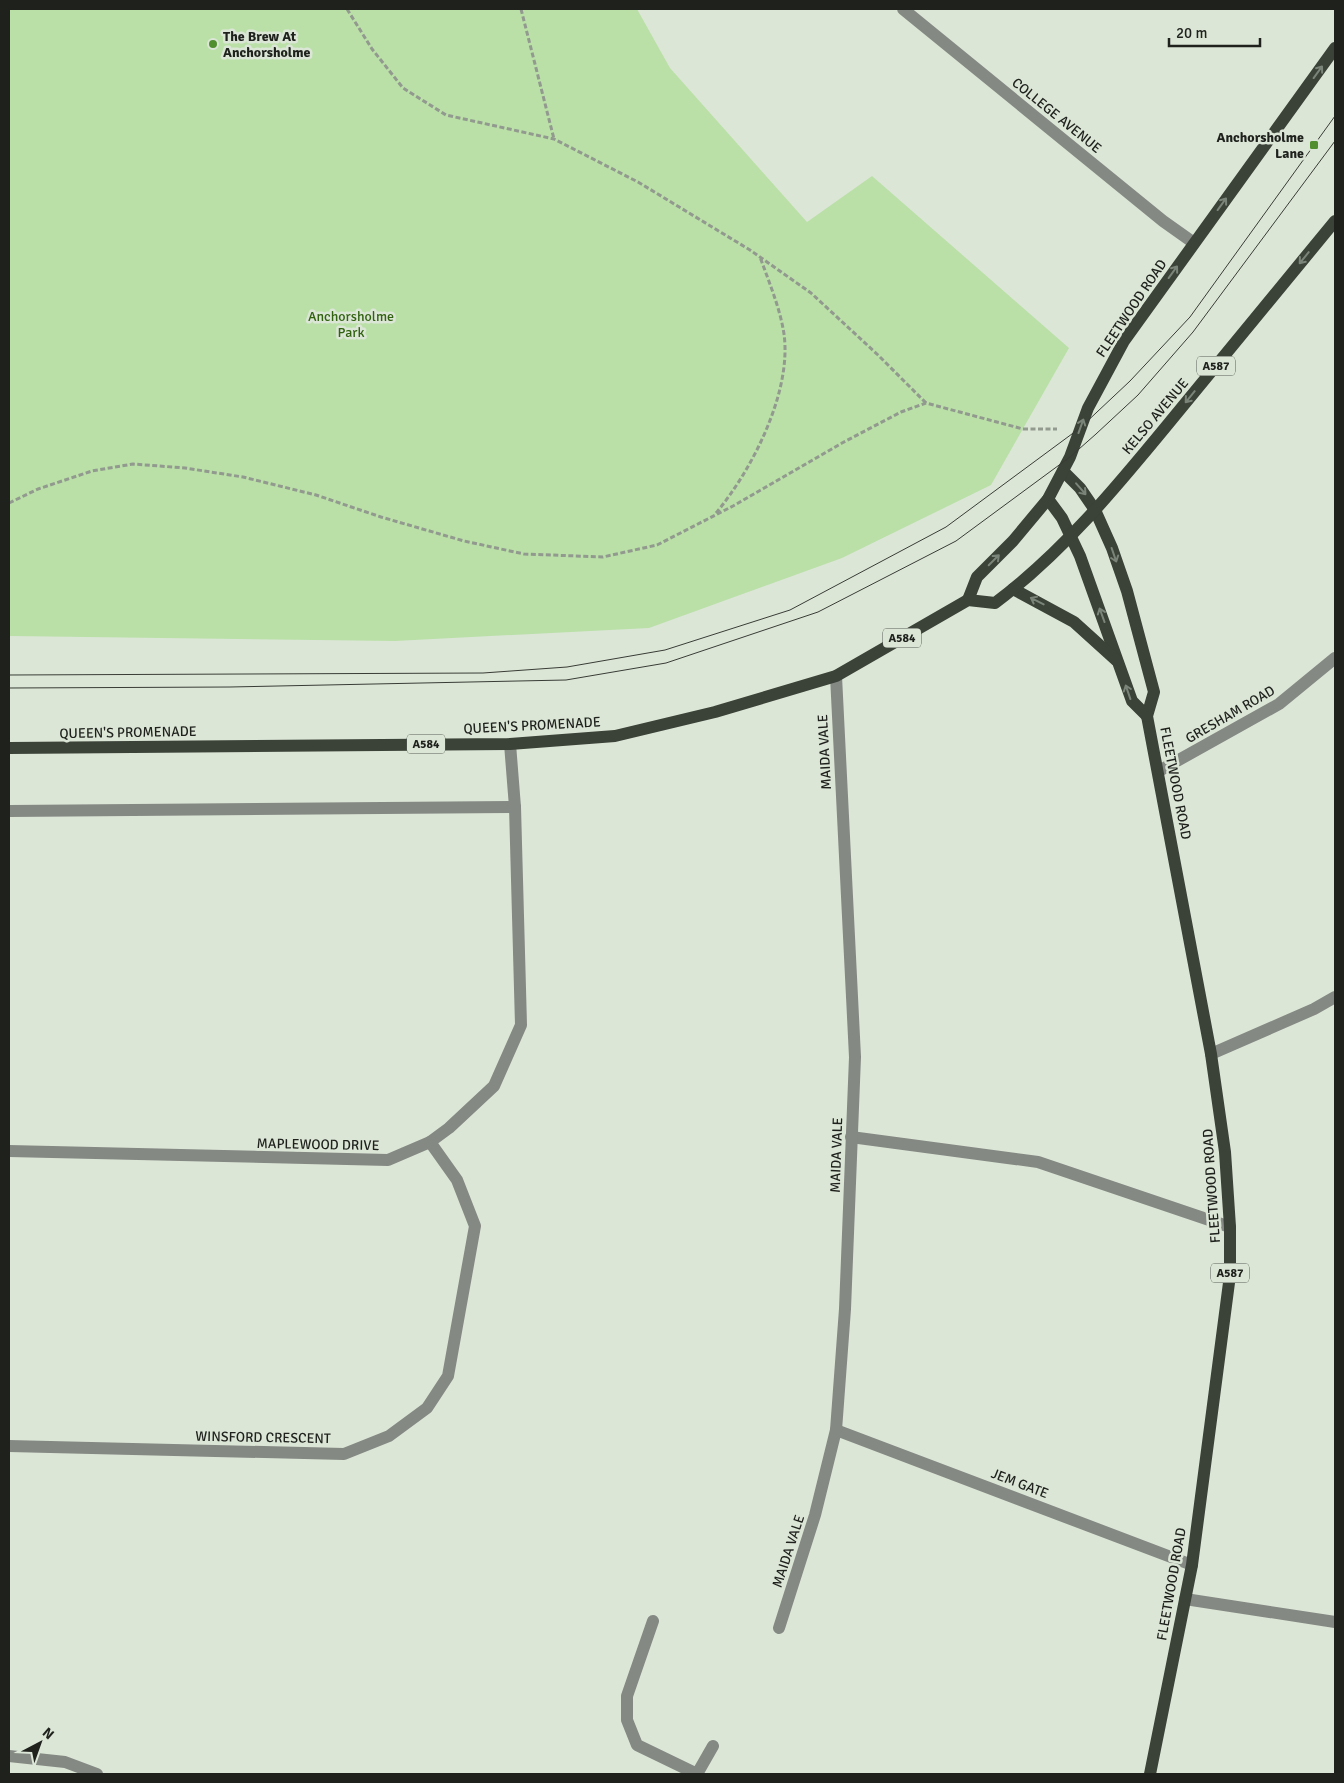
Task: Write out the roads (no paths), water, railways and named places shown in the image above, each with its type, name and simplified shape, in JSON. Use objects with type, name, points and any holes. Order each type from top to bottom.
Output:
[{"type":"main road","name":"FLEETWOOD ROAD","points":[[1147,716],[1132,701],[1080,556],[1062,518],[1048,499],[1063,471],[1098,388],[1124,341],[1335,48]]},
{"type":"main road","name":"KELSO AVENUE","points":[[1071,536],[1146,451],[1335,221]]},
{"type":"main road","points":[[1063,471],[1080,488],[1095,510]]},
{"type":"main road","points":[[1048,499],[1013,541],[977,577],[968,600],[995,603],[1071,536]]},
{"type":"main road","name":"FLEETWOOD ROAD","points":[[1095,510],[1112,548],[1127,591],[1154,692],[1147,716],[1159,771],[1211,1054],[1225,1152],[1230,1227],[1230,1275],[1192,1565],[1150,1774]]},
{"type":"main road","points":[[1013,589],[1074,622],[1118,661]]},
{"type":"main road","name":"QUEEN'S PROMENADE","points":[[9,748],[510,744],[615,736],[714,712],[836,676],[968,600]]},
{"type":"street","name":"COLLEGE AVENUE","points":[[903,9],[1163,221],[1194,243]]},
{"type":"street","name":"GRESHAM ROAD","points":[[1159,771],[1279,704],[1335,658]]},
{"type":"street","name":"MAIDA VALE","points":[[779,1628],[815,1515],[836,1430],[845,1309],[855,1057],[836,676]]},
{"type":"street","name":"MAPLEWOOD DRIVE","points":[[9,1151],[388,1160],[430,1142],[449,1128],[494,1086],[521,1025],[515,807],[510,744]]},
{"type":"street","points":[[9,811],[515,807]]},
{"type":"street","points":[[1211,1054],[1335,998]]},
{"type":"street","points":[[852,1137],[1038,1162],[1230,1227]]},
{"type":"street","name":"WINSFORD CRESCENT","points":[[9,1446],[344,1454],[389,1436],[428,1408],[448,1376],[475,1226],[456,1180],[430,1142]]},
{"type":"street","name":"JEM GATE","points":[[836,1430],[1192,1565]]},
{"type":"street","points":[[1185,1598],[1335,1622]]},
{"type":"street","points":[[653,1621],[627,1696],[627,1720],[637,1745],[697,1774],[714,1746]]},
{"type":"street","points":[[9,1756],[65,1762],[97,1774]]},
{"type":"tram line","points":[[9,675],[483,673],[567,667],[665,650],[790,610],[946,527],[1080,428],[1130,381],[1190,317],[1335,116]]},
{"type":"tram line","points":[[9,688],[230,687],[566,680],[666,663],[818,612],[956,541],[1070,457],[1096,434],[1138,395],[1193,332],[1335,141]]},
{"type":"place","name":"The Brew At Anchorsholme","points":[[213,44]]},
{"type":"place","name":"Anchorsholme Lane","points":[[1314,145]]},
{"type":"park label","name":"Anchorsholme Park","points":[[351,324]]}]
